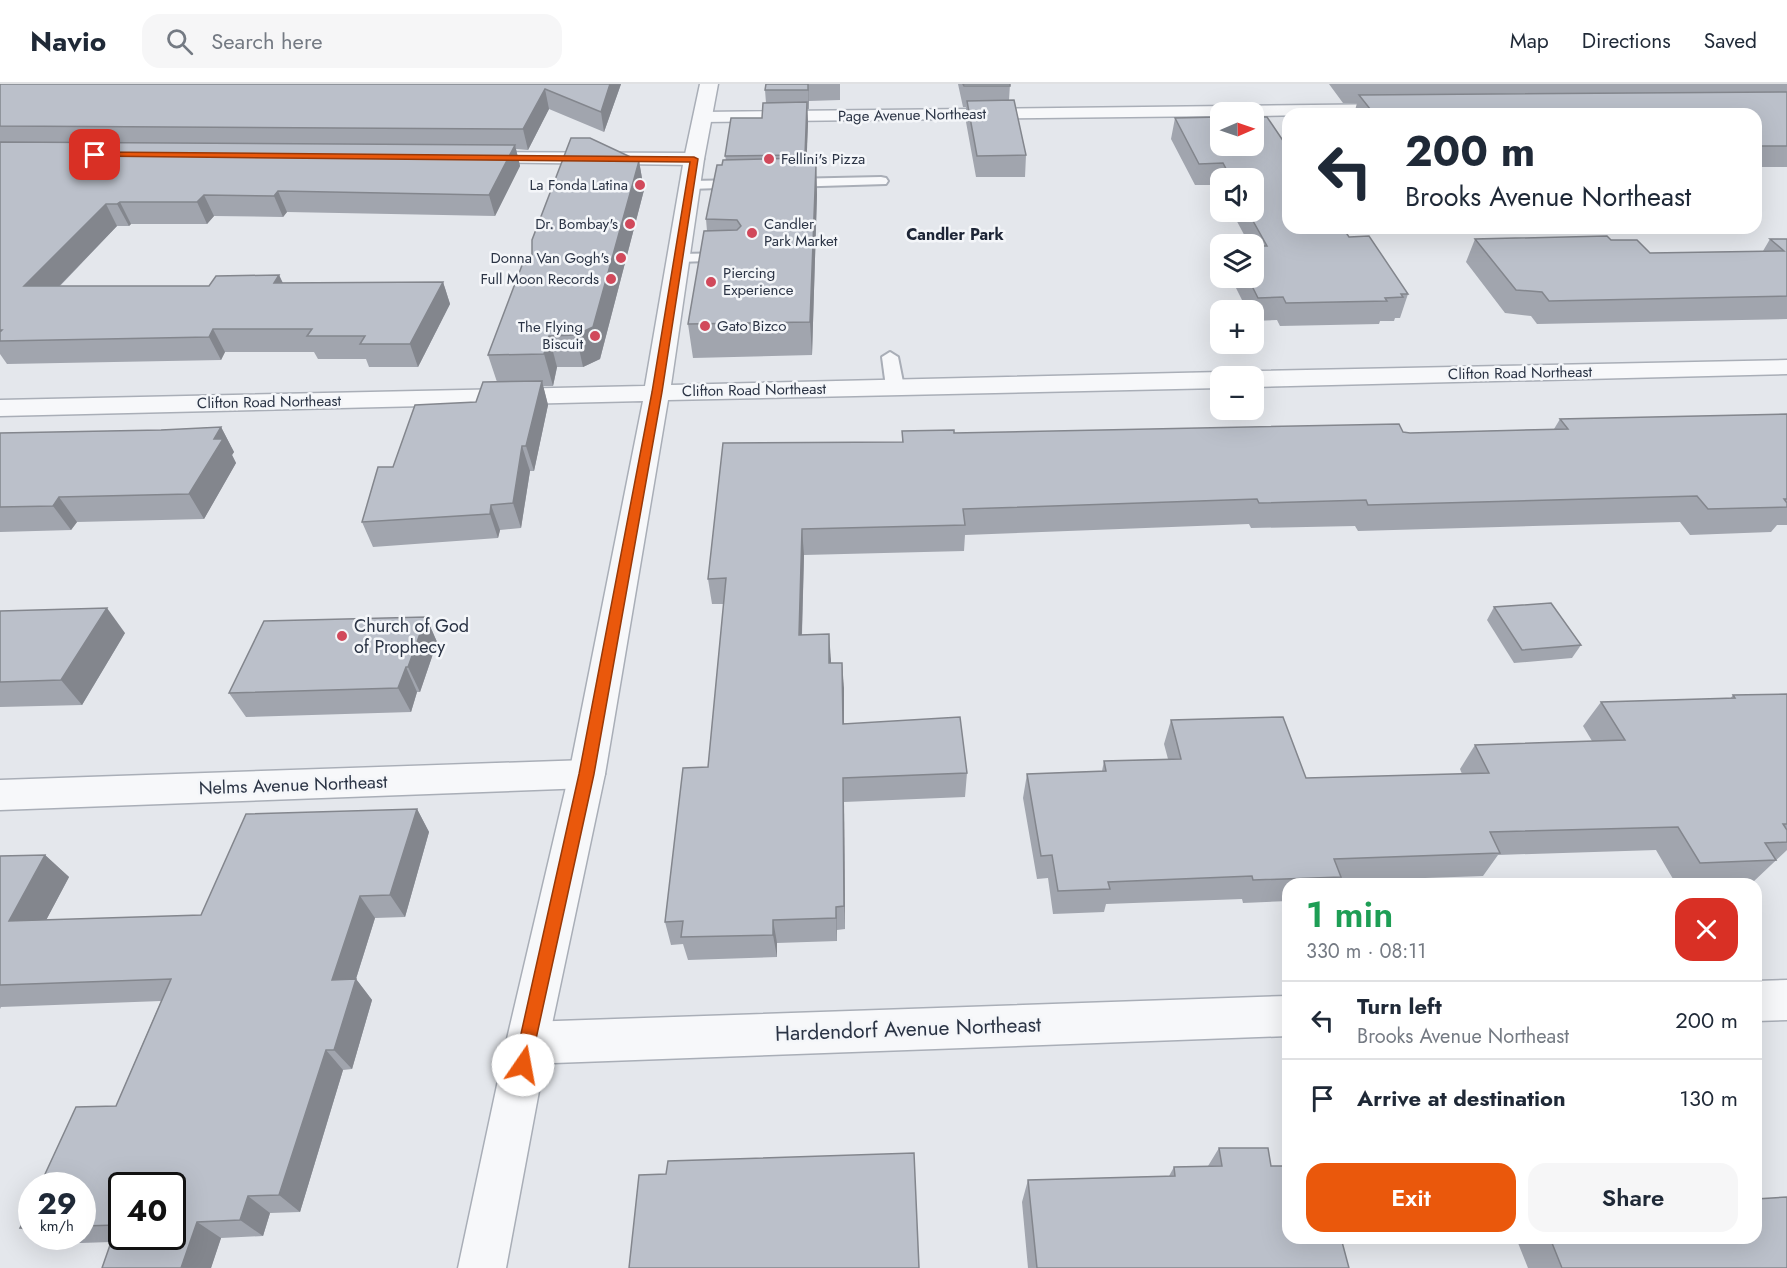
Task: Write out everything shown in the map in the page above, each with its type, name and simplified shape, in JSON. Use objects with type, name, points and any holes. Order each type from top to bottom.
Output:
[{"type":"street","points":[[482,1268],[527,1042],[587,774],[657,392],[694,159],[709,84]]},
{"type":"street","name":"Page Avenue Northeast","points":[[703,117],[1210,104]]},
{"type":"street","name":"Page Avenue Northeast","points":[[1264,105],[1380,108]]},
{"type":"street","points":[[450,158],[694,159]]},
{"type":"street","name":"Clifton Road Northeast","points":[[1264,379],[1787,367]]},
{"type":"street","name":"Clifton Road Northeast","points":[[0,408],[1210,380]]},
{"type":"street","name":"Nelms Avenue Northeast","points":[[0,795],[587,774]]},
{"type":"street","points":[[1762,1000],[1787,1000]]},
{"type":"street","name":"Hardendorf Avenue Northeast","points":[[527,1042],[1282,1016]]},
{"type":"lane","points":[[775,183],[881,182]]},
{"type":"lane","points":[[690,185],[751,184]]},
{"type":"lane","points":[[679,258],[735,257]]},
{"type":"lane","points":[[890,357],[895,387]]},
{"type":"building","points":[[0,84],[610,84],[601,112],[545,89],[523,129],[0,126]]},
{"type":"building","points":[[766,84],[808,84],[808,90],[765,90]]},
{"type":"building","points":[[963,84],[1010,84],[1010,86],[964,86]]},
{"type":"building","points":[[1787,92],[1787,146],[1762,146],[1762,108],[1369,108],[1359,95]]},
{"type":"building","points":[[1014,100],[1026,155],[977,156],[967,101]]},
{"type":"building","points":[[807,102],[805,155],[725,156],[731,118],[762,118],[763,103]]},
{"type":"building","points":[[1210,117],[1210,156],[1264,156],[1264,117],[1267,117],[1282,139],[1282,234],[1369,236],[1408,294],[1401,294],[1403,297],[1385,298],[1387,301],[1286,303],[1283,297],[1258,298],[1253,288],[1264,288],[1264,246],[1267,246],[1264,234],[1260,234],[1254,222],[1264,222],[1264,168],[1226,168],[1223,163],[1199,164],[1175,118]]},
{"type":"building","points":[[571,138],[590,138],[639,161],[593,327],[576,335],[549,336],[544,354],[488,355],[524,260],[532,260],[532,240]]},
{"type":"building","points":[[0,142],[515,145],[489,195],[278,191],[274,196],[204,195],[197,202],[106,204],[24,286],[209,286],[216,276],[279,275],[274,283],[443,282],[410,344],[360,344],[365,336],[307,336],[312,329],[213,329],[209,337],[0,341],[2,330],[0,330]]},
{"type":"building","points":[[804,158],[803,164],[816,164],[810,322],[688,324],[704,231],[737,230],[741,226],[737,220],[706,219],[717,165],[722,165],[723,160]]},
{"type":"building","points":[[1607,236],[1611,240],[1637,240],[1650,253],[1784,251],[1770,239],[1787,239],[1787,296],[1549,301],[1542,292],[1516,290],[1475,239]]},
{"type":"building","points":[[542,381],[526,446],[522,446],[513,503],[491,505],[490,514],[362,522],[378,467],[393,467],[415,405],[476,402],[483,382]]},
{"type":"building","points":[[1787,414],[1787,499],[1784,499],[1787,507],[1708,509],[1697,496],[1368,505],[1366,500],[1259,503],[1257,499],[963,509],[965,525],[802,529],[799,635],[829,634],[829,663],[842,663],[843,724],[960,717],[967,773],[843,778],[844,906],[836,907],[836,918],[773,920],[773,935],[681,937],[683,921],[665,922],[683,768],[708,767],[726,578],[708,579],[723,443],[903,442],[902,431],[954,430],[954,433],[1399,424],[1403,432],[1410,433],[1568,429],[1560,419]]},
{"type":"building","points":[[221,427],[214,439],[223,439],[189,494],[59,497],[53,506],[0,507],[0,433]]},
{"type":"building","points":[[1551,603],[1581,645],[1522,650],[1494,607]]},
{"type":"building","points":[[107,608],[61,680],[0,682],[0,611]]},
{"type":"building","points":[[426,617],[398,688],[229,693],[264,621]]},
{"type":"building","points":[[1787,694],[1787,824],[1783,824],[1787,830],[1787,842],[1765,843],[1776,860],[1700,863],[1678,827],[1490,832],[1500,853],[1334,859],[1341,877],[1253,880],[1252,876],[1108,882],[1110,889],[1058,891],[1052,855],[1041,856],[1027,774],[1106,771],[1104,761],[1181,759],[1171,720],[1283,717],[1306,778],[1489,773],[1475,745],[1625,740],[1601,702],[1735,698],[1733,695]]},
{"type":"building","points":[[417,809],[390,895],[360,896],[332,980],[356,979],[334,1050],[326,1050],[279,1195],[248,1196],[240,1220],[197,1222],[181,1268],[102,1268],[108,1250],[186,1250],[186,1172],[108,1172],[108,1225],[96,1226],[96,1172],[46,1172],[76,1107],[116,1106],[171,979],[0,985],[0,856],[45,855],[9,921],[201,915],[246,814]]},
{"type":"building","points":[[1219,1148],[1268,1148],[1271,1166],[1282,1166],[1282,1244],[1343,1244],[1349,1268],[1037,1268],[1028,1180],[1175,1176],[1174,1167],[1222,1166]]},
{"type":"building","points":[[914,1153],[919,1268],[629,1268],[639,1175],[666,1174],[668,1161]]},
{"type":"building","points":[[1787,1197],[1787,1268],[1562,1268],[1552,1244],[1762,1244],[1762,1199]]},
{"type":"place","name":"Fellini's Pizza","points":[[769,159]]},
{"type":"place","name":"La Fonda Latina","points":[[640,185]]},
{"type":"place","name":"Dr. Bombay's","points":[[630,224]]},
{"type":"place","name":"Candler Park Market","points":[[752,233]]},
{"type":"place","name":"Donna Van Gogh's","points":[[621,258]]},
{"type":"place","name":"Full Moon Records","points":[[611,279]]},
{"type":"place","name":"Piercing Experience","points":[[711,282]]},
{"type":"place","name":"Gato Bizco","points":[[705,326]]},
{"type":"place","name":"The Flying Biscuit","points":[[595,336]]},
{"type":"place","name":"Church of God of Prophecy","points":[[342,636]]},
{"type":"district","name":"Candler Park","points":[[955,234]]},
{"type":"route","points":[[95,155],[694,159],[657,392],[587,774],[523,1065]]}]
